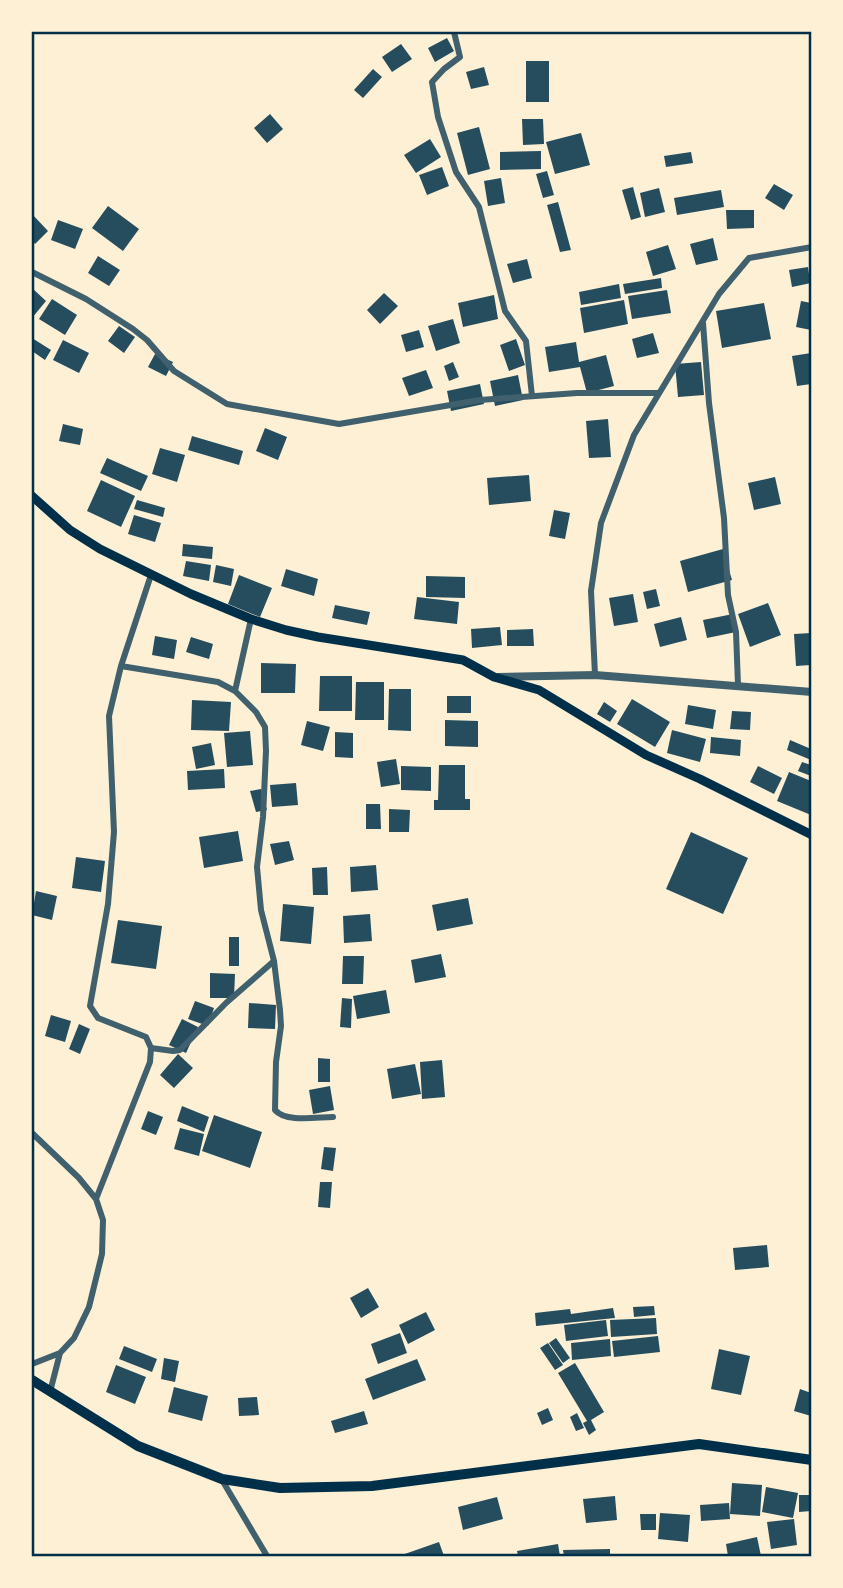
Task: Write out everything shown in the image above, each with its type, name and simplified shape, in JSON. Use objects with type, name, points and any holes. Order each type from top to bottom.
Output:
[{"type":"highway","points":[[32,1380],[138,1446],[222,1479],[281,1488],[372,1486],[699,1444],[811,1460]]},
{"type":"main road","points":[[32,496],[70,530],[100,549],[151,575],[251,619],[318,637],[463,660],[494,677],[539,690],[646,755],[811,835]]},
{"type":"street","points":[[454,32],[460,57],[443,69],[432,82],[438,117],[456,172],[479,207],[505,311],[526,341],[532,396]]},
{"type":"street","points":[[595,675],[592,591],[601,523],[634,435],[719,294],[750,258],[811,247]]},
{"type":"street","points":[[32,272],[86,299],[133,330],[147,340],[174,371],[227,404],[340,424],[480,400],[577,393],[658,393]]},
{"type":"street","points":[[703,321],[709,403],[724,518],[728,595],[736,632],[738,685]]},
{"type":"street","points":[[96,1199],[146,1073],[151,1048],[146,1037],[98,1018],[90,1006],[108,904],[114,832],[109,716],[121,666],[151,575]]},
{"type":"street","points":[[234,691],[251,619]]},
{"type":"street","points":[[121,666],[218,682],[234,691],[256,712],[265,727],[263,817],[257,867],[261,910],[274,961],[281,1026],[276,1062],[275,1110],[279,1115],[287,1117],[333,1117]]},
{"type":"street","points":[[494,677],[595,675],[811,692]]},
{"type":"street","points":[[151,1048],[180,1050],[226,1003],[274,961]]},
{"type":"street","points":[[32,1133],[47,1145],[96,1199],[103,1220],[102,1254],[89,1307],[74,1338],[60,1353],[32,1364]]},
{"type":"street","points":[[50,1392],[60,1353]]},
{"type":"street","points":[[222,1479],[267,1556]]},
{"type":"building","points":[[447,38],[454,51],[435,62],[428,48]]},
{"type":"building","points":[[401,44],[412,59],[392,72],[382,57]]},
{"type":"building","points":[[526,61],[549,61],[549,102],[526,102]]},
{"type":"building","points":[[484,67],[489,85],[471,89],[466,72]]},
{"type":"building","points":[[373,69],[382,77],[363,98],[354,90]]},
{"type":"building","points":[[270,114],[283,129],[267,143],[254,128]]},
{"type":"building","points":[[522,119],[543,119],[544,144],[523,145]]},
{"type":"building","points":[[479,127],[490,169],[468,175],[457,133]]},
{"type":"building","points":[[581,133],[590,165],[555,174],[546,142]]},
{"type":"building","points":[[430,139],[441,157],[416,173],[404,155]]},
{"type":"building","points":[[541,151],[541,169],[500,170],[500,152]]},
{"type":"building","points":[[691,152],[693,163],[666,167],[664,156]]},
{"type":"building","points":[[442,167],[449,186],[427,195],[419,175]]},
{"type":"building","points":[[547,171],[554,195],[543,198],[536,174]]},
{"type":"building","points":[[501,178],[505,203],[488,206],[484,181]]},
{"type":"building","points":[[774,184],[793,195],[784,210],[765,198]]},
{"type":"building","points":[[633,187],[641,217],[631,220],[622,190]]},
{"type":"building","points":[[659,188],[665,212],[645,217],[640,193]]},
{"type":"building","points":[[721,190],[724,207],[677,215],[674,198]]},
{"type":"building","points":[[558,202],[571,250],[560,252],[547,205]]},
{"type":"building","points":[[108,206],[139,229],[123,251],[92,228]]},
{"type":"building","points":[[726,210],[754,210],[754,228],[727,229]]},
{"type":"building","points":[[32,214],[48,231],[35,244],[32,240]]},
{"type":"building","points":[[58,220],[83,229],[75,249],[51,240]]},
{"type":"building","points":[[713,238],[718,260],[696,265],[690,244]]},
{"type":"building","points":[[668,245],[676,269],[653,276],[646,252]]},
{"type":"building","points":[[98,256],[120,270],[109,286],[88,273]]},
{"type":"building","points":[[527,259],[532,278],[513,283],[507,264]]},
{"type":"building","points":[[808,267],[811,283],[792,287],[789,270]]},
{"type":"building","points":[[661,278],[662,288],[625,294],[623,284]]},
{"type":"building","points":[[619,284],[621,298],[581,305],[579,292]]},
{"type":"building","points":[[32,288],[46,301],[32,318]]},
{"type":"building","points":[[667,290],[671,313],[632,319],[628,296]]},
{"type":"building","points":[[384,293],[398,306],[380,324],[367,310]]},
{"type":"building","points":[[494,295],[498,319],[463,327],[458,303]]},
{"type":"building","points":[[52,299],[77,315],[65,335],[39,319]]},
{"type":"building","points":[[624,300],[628,324],[584,333],[580,308]]},
{"type":"building","points":[[801,301],[811,303],[811,330],[796,327]]},
{"type":"building","points":[[764,303],[771,339],[722,348],[716,311]]},
{"type":"building","points":[[453,319],[460,343],[436,351],[428,326]]},
{"type":"building","points":[[119,326],[135,337],[124,353],[108,341]]},
{"type":"building","points":[[419,330],[424,347],[406,352],[401,335]]},
{"type":"building","points":[[653,333],[659,353],[637,358],[632,339]]},
{"type":"building","points":[[32,338],[51,350],[45,360],[32,351]]},
{"type":"building","points":[[516,339],[525,365],[509,371],[500,345]]},
{"type":"building","points":[[63,340],[89,353],[79,373],[53,360]]},
{"type":"building","points":[[576,342],[579,362],[606,355],[614,386],[587,393],[580,367],[549,372],[545,347]]},
{"type":"building","points":[[811,353],[811,384],[797,386],[792,356]]},
{"type":"building","points":[[155,354],[173,362],[166,376],[148,367]]},
{"type":"building","points":[[453,362],[459,377],[449,381],[444,366]]},
{"type":"building","points":[[701,362],[704,395],[678,397],[675,364]]},
{"type":"building","points":[[426,370],[433,388],[409,396],[402,378]]},
{"type":"building","points":[[518,375],[523,400],[495,406],[490,381]]},
{"type":"building","points":[[480,384],[484,404],[451,411],[447,391]]},
{"type":"building","points":[[608,419],[611,457],[589,458],[586,421]]},
{"type":"building","points":[[63,424],[83,429],[80,445],[59,441]]},
{"type":"building","points":[[265,428],[287,437],[278,460],[256,451]]},
{"type":"building","points":[[192,436],[243,451],[239,465],[188,450]]},
{"type":"building","points":[[160,448],[185,455],[177,482],[152,474]]},
{"type":"building","points":[[107,458],[148,476],[141,491],[100,473]]},
{"type":"building","points":[[529,475],[531,501],[489,505],[487,478]]},
{"type":"building","points":[[775,477],[781,504],[754,510],[748,483]]},
{"type":"building","points":[[101,480],[135,496],[121,527],[87,511]]},
{"type":"building","points":[[137,500],[165,508],[163,517],[134,509]]},
{"type":"building","points":[[554,510],[570,513],[565,539],[549,536]]},
{"type":"building","points":[[134,515],[161,523],[155,542],[128,534]]},
{"type":"building","points":[[183,544],[213,547],[212,559],[182,556]]},
{"type":"building","points":[[723,549],[732,580],[688,592],[680,561]]},
{"type":"building","points":[[186,561],[211,565],[209,581],[183,576]]},
{"type":"building","points":[[216,565],[234,569],[231,586],[213,582]]},
{"type":"building","points":[[286,569],[318,579],[314,596],[281,586]]},
{"type":"building","points":[[239,575],[272,588],[260,617],[228,604]]},
{"type":"building","points":[[426,576],[465,577],[465,598],[426,597]]},
{"type":"building","points":[[656,589],[660,606],[647,609],[643,592]]},
{"type":"building","points":[[633,594],[638,622],[614,626],[609,598]]},
{"type":"building","points":[[417,597],[459,602],[457,624],[414,619]]},
{"type":"building","points":[[768,603],[781,635],[750,647],[738,614]]},
{"type":"building","points":[[335,605],[370,612],[367,625],[332,618]]},
{"type":"building","points":[[733,614],[736,632],[707,638],[703,620]]},
{"type":"building","points":[[681,617],[687,640],[660,647],[654,624]]},
{"type":"building","points":[[500,627],[502,645],[472,648],[471,629]]},
{"type":"building","points":[[533,629],[534,646],[507,646],[507,630]]},
{"type":"building","points":[[811,633],[811,665],[796,666],[794,634]]},
{"type":"building","points":[[155,636],[177,640],[174,659],[152,655]]},
{"type":"building","points":[[191,637],[213,644],[209,659],[186,652]]},
{"type":"building","points":[[261,663],[296,664],[295,693],[261,693]]},
{"type":"building","points":[[320,676],[352,676],[352,711],[319,711]]},
{"type":"building","points":[[356,682],[384,682],[384,720],[355,720]]},
{"type":"building","points":[[389,689],[411,689],[411,731],[388,730]]},
{"type":"building","points":[[447,696],[471,696],[471,713],[447,713]]},
{"type":"building","points":[[632,699],[670,722],[655,747],[617,724]]},
{"type":"building","points":[[192,700],[231,702],[229,731],[191,730]]},
{"type":"building","points":[[604,702],[617,711],[610,722],[597,714]]},
{"type":"building","points":[[688,705],[716,710],[713,729],[685,724]]},
{"type":"building","points":[[732,711],[751,712],[750,730],[730,729]]},
{"type":"building","points":[[445,720],[478,721],[478,747],[445,746]]},
{"type":"building","points":[[307,721],[330,727],[323,751],[301,745]]},
{"type":"building","points":[[672,730],[706,739],[700,762],[667,753]]},
{"type":"building","points":[[250,731],[253,765],[227,767],[224,733]]},
{"type":"building","points":[[335,732],[353,733],[353,758],[335,757]]},
{"type":"building","points":[[711,737],[741,740],[740,756],[710,753]]},
{"type":"building","points":[[790,740],[811,749],[811,760],[787,750]]},
{"type":"building","points":[[211,743],[215,765],[196,769],[192,747]]},
{"type":"building","points":[[396,759],[400,784],[381,787],[377,762]]},
{"type":"building","points":[[802,762],[811,765],[811,776],[798,771]]},
{"type":"building","points":[[439,765],[465,765],[465,799],[470,799],[470,810],[434,810],[434,800],[438,800]]},
{"type":"building","points":[[401,766],[431,767],[431,791],[401,790]]},
{"type":"building","points":[[758,766],[782,778],[774,794],[750,782]]},
{"type":"building","points":[[224,769],[225,788],[188,790],[187,771]]},
{"type":"building","points":[[789,772],[811,781],[811,815],[777,801]]},
{"type":"building","points":[[296,783],[298,805],[272,807],[270,785]]},
{"type":"building","points":[[261,789],[267,810],[256,812],[250,791]]},
{"type":"building","points":[[366,804],[380,804],[381,829],[366,829]]},
{"type":"building","points":[[389,809],[410,810],[409,832],[389,832]]},
{"type":"building","points":[[238,831],[243,861],[204,868],[199,837]]},
{"type":"building","points":[[691,832],[748,858],[723,914],[666,889]]},
{"type":"building","points":[[289,841],[294,860],[275,865],[270,844]]},
{"type":"building","points":[[76,857],[105,861],[101,892],[72,888]]},
{"type":"building","points":[[376,865],[378,890],[351,892],[350,867]]},
{"type":"building","points":[[327,867],[328,895],[313,895],[312,868]]},
{"type":"building","points":[[36,891],[57,896],[52,920],[32,915]]},
{"type":"building","points":[[468,898],[473,924],[437,931],[432,905]]},
{"type":"building","points":[[283,904],[314,907],[311,944],[280,941]]},
{"type":"building","points":[[370,914],[372,941],[344,943],[343,916]]},
{"type":"building","points":[[118,920],[162,926],[156,969],[111,963]]},
{"type":"building","points":[[229,937],[239,937],[239,966],[229,966]]},
{"type":"building","points":[[441,954],[446,977],[415,983],[411,960]]},
{"type":"building","points":[[343,956],[364,956],[363,984],[342,984]]},
{"type":"building","points":[[210,973],[235,974],[234,998],[210,998]]},
{"type":"building","points":[[386,990],[390,1013],[357,1019],[353,996]]},
{"type":"building","points":[[342,998],[352,999],[351,1028],[340,1027]]},
{"type":"building","points":[[195,1001],[214,1008],[208,1026],[188,1019]]},
{"type":"building","points":[[249,1003],[276,1005],[275,1029],[248,1028]]},
{"type":"building","points":[[51,1015],[71,1021],[65,1042],[45,1036]]},
{"type":"building","points":[[182,1019],[198,1027],[186,1053],[169,1045]]},
{"type":"building","points":[[79,1024],[90,1029],[80,1054],[69,1049]]},
{"type":"building","points":[[178,1054],[193,1068],[174,1088],[160,1075]]},
{"type":"building","points":[[318,1058],[330,1059],[330,1082],[318,1082]]},
{"type":"building","points":[[442,1060],[445,1097],[422,1099],[420,1062]]},
{"type":"building","points":[[415,1064],[421,1094],[392,1099],[387,1069]]},
{"type":"building","points":[[330,1086],[334,1110],[313,1114],[309,1090]]},
{"type":"building","points":[[182,1106],[209,1117],[204,1132],[177,1121]]},
{"type":"building","points":[[148,1111],[163,1117],[156,1135],[141,1129]]},
{"type":"building","points":[[214,1115],[262,1132],[250,1168],[202,1151]]},
{"type":"building","points":[[180,1128],[204,1134],[199,1156],[174,1149]]},
{"type":"building","points":[[324,1147],[336,1148],[333,1171],[321,1169]]},
{"type":"building","points":[[320,1182],[332,1182],[330,1208],[318,1207]]},
{"type":"building","points":[[767,1245],[769,1267],[735,1270],[733,1248]]},
{"type":"building","points":[[368,1288],[379,1307],[361,1318],[350,1298]]},
{"type":"building","points":[[654,1306],[655,1315],[634,1317],[633,1307]]},
{"type":"building","points":[[613,1308],[615,1318],[536,1326],[535,1313],[570,1309],[571,1314]]},
{"type":"building","points":[[426,1312],[435,1330],[408,1344],[399,1325]]},
{"type":"building","points":[[656,1318],[657,1334],[611,1337],[610,1320]]},
{"type":"building","points":[[606,1320],[608,1336],[566,1341],[564,1325]]},
{"type":"building","points":[[400,1333],[407,1353],[378,1364],[371,1344]]},
{"type":"building","points":[[658,1336],[660,1352],[614,1357],[612,1341]]},
{"type":"building","points":[[556,1338],[570,1358],[563,1363],[549,1343]]},
{"type":"building","points":[[610,1339],[611,1356],[572,1360],[571,1343]]},
{"type":"building","points":[[548,1343],[563,1365],[555,1370],[540,1348]]},
{"type":"building","points":[[124,1346],[157,1359],[152,1372],[119,1359]]},
{"type":"building","points":[[719,1349],[750,1356],[741,1395],[711,1389]]},
{"type":"building","points":[[164,1358],[179,1361],[175,1382],[161,1379]]},
{"type":"building","points":[[417,1359],[426,1380],[373,1400],[365,1379]]},
{"type":"building","points":[[575,1363],[604,1412],[591,1420],[596,1430],[589,1435],[583,1423],[587,1421],[558,1373]]},
{"type":"building","points":[[116,1365],[146,1377],[135,1404],[106,1392]]},
{"type":"building","points":[[174,1387],[208,1396],[202,1421],[168,1412]]},
{"type":"building","points":[[800,1389],[811,1393],[811,1416],[794,1411]]},
{"type":"building","points":[[257,1397],[259,1415],[239,1416],[238,1398]]},
{"type":"building","points":[[548,1408],[553,1420],[542,1425],[537,1413]]},
{"type":"building","points":[[364,1411],[368,1424],[335,1433],[331,1421]]},
{"type":"building","points":[[577,1413],[584,1428],[576,1431],[570,1417]]},
{"type":"building","points":[[732,1483],[762,1485],[760,1516],[730,1514]]},
{"type":"building","points":[[766,1487],[798,1493],[793,1518],[762,1512]]},
{"type":"building","points":[[799,1495],[811,1495],[811,1511],[799,1512]]},
{"type":"building","points":[[615,1496],[617,1520],[586,1523],[583,1499]]},
{"type":"building","points":[[497,1497],[503,1519],[463,1530],[458,1507]]},
{"type":"building","points":[[729,1503],[730,1519],[701,1521],[700,1505]]},
{"type":"building","points":[[660,1513],[690,1515],[688,1542],[658,1539]]},
{"type":"building","points":[[640,1514],[656,1514],[656,1530],[641,1530]]},
{"type":"building","points":[[794,1519],[797,1545],[771,1549],[767,1522]]},
{"type":"building","points":[[757,1537],[761,1556],[728,1556],[726,1544]]},
{"type":"building","points":[[439,1542],[444,1556],[399,1556]]},
{"type":"building","points":[[558,1544],[560,1556],[518,1556],[517,1551]]},
{"type":"building","points":[[610,1549],[610,1556],[564,1556],[563,1550]]}]
